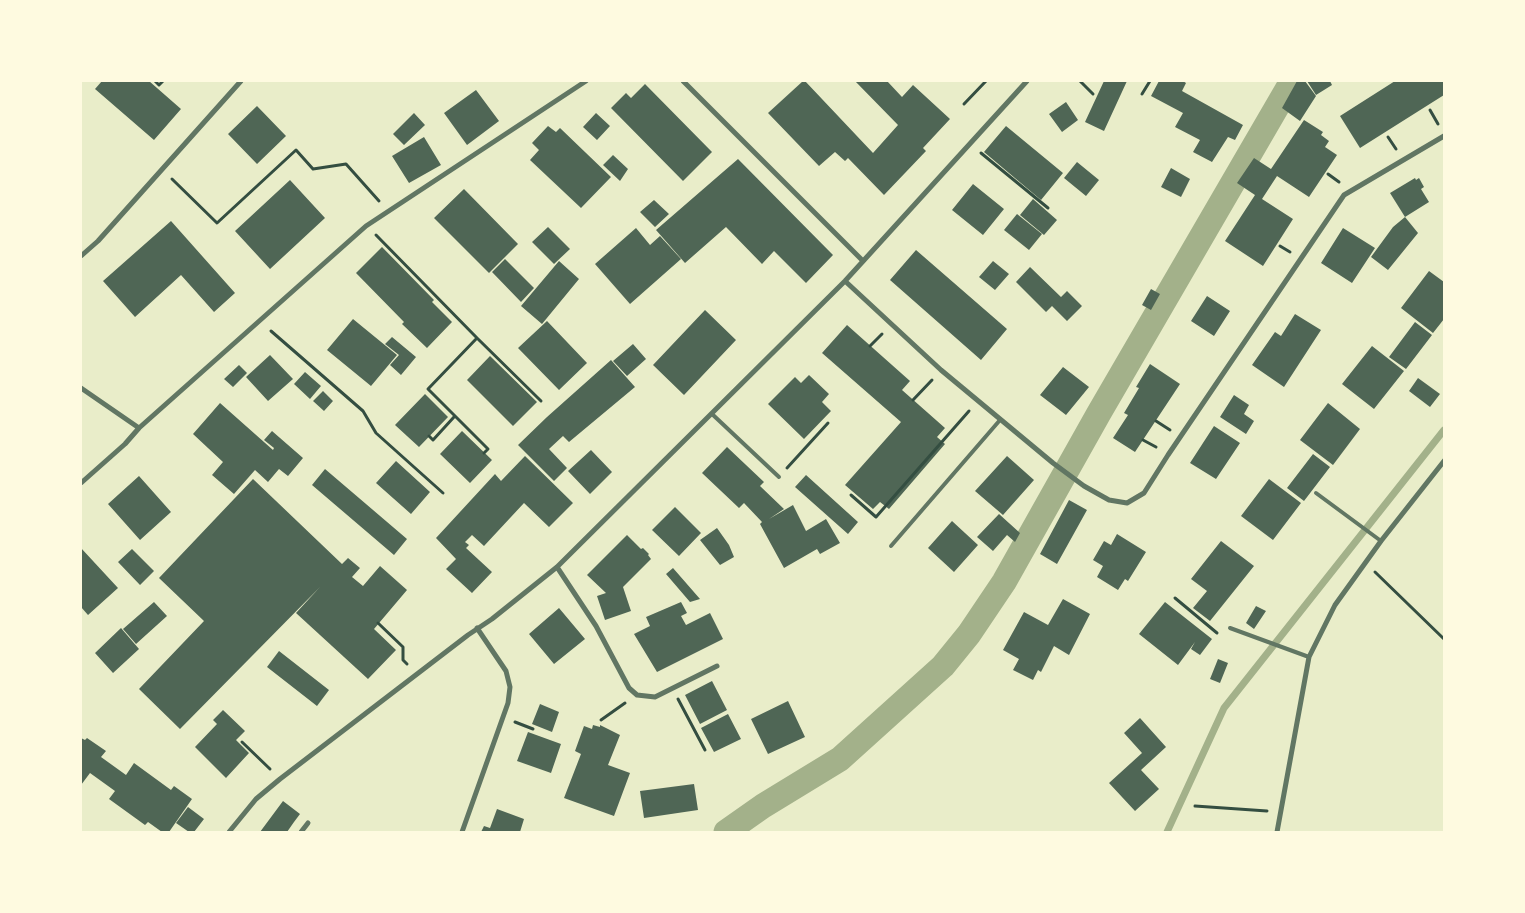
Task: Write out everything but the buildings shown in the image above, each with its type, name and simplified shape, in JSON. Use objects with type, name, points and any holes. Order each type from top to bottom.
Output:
[{"type":"street","points":[[81,256],[98,241],[241,81]]},
{"type":"street","points":[[81,483],[125,444],[139,428],[366,226],[586,81]]},
{"type":"street","points":[[683,81],[863,261]]},
{"type":"street","points":[[229,832],[256,799],[280,779],[477,628],[492,619],[557,567],[845,281],[1027,81]]},
{"type":"street","points":[[845,281],[941,370],[1054,464],[1084,486],[1109,500],[1127,503],[1144,493],[1344,195],[1444,136]]},
{"type":"street","points":[[81,388],[139,428]]},
{"type":"street","points":[[1277,832],[1309,657],[1335,605],[1365,562],[1444,461]]},
{"type":"street","points":[[557,567],[596,626],[629,688],[637,695],[654,697],[717,666]]},
{"type":"street","points":[[462,832],[508,704],[510,687],[506,671],[477,628]]},
{"type":"street","points":[[301,832],[308,823]]},
{"type":"lane","points":[[712,414],[779,477]]},
{"type":"lane","points":[[892,546],[1000,420]]},
{"type":"lane","points":[[1316,493],[1381,541]]},
{"type":"lane","points":[[1230,628],[1309,657]]},
{"type":"path","points":[[155,81],[159,85],[163,81]]},
{"type":"path","points":[[964,104],[986,81]]},
{"type":"path","points":[[1080,81],[1093,94]]},
{"type":"path","points":[[1142,94],[1150,81]]},
{"type":"path","points":[[970,144],[1048,208]]},
{"type":"path","points":[[162,170],[217,223],[296,150],[313,168],[346,164],[388,211]]},
{"type":"path","points":[[366,226],[541,401]]},
{"type":"path","points":[[258,321],[364,411],[376,434],[443,493]]},
{"type":"path","points":[[477,338],[428,389],[474,439],[488,449],[484,453]]},
{"type":"path","points":[[914,400],[941,370]]},
{"type":"path","points":[[851,496],[876,517],[978,401]]},
{"type":"path","points":[[429,436],[433,440],[440,428],[454,417]]},
{"type":"path","points":[[779,477],[828,423]]},
{"type":"path","points":[[1365,562],[1444,639]]},
{"type":"path","points":[[1174,598],[1223,638]]},
{"type":"path","points":[[378,623],[403,647],[403,660],[408,666]]},
{"type":"path","points":[[673,689],[705,750]]},
{"type":"path","points":[[601,720],[637,695]]},
{"type":"path","points":[[242,742],[280,779]]},
{"type":"path","points":[[1195,806],[1282,811]]},
{"type":"waterway","points":[[726,832],[763,806],[840,759],[943,666],[969,634],[1004,582],[1099,413],[1292,81]]},
{"type":"waterway","points":[[1167,832],[1224,708],[1444,430]]}]
